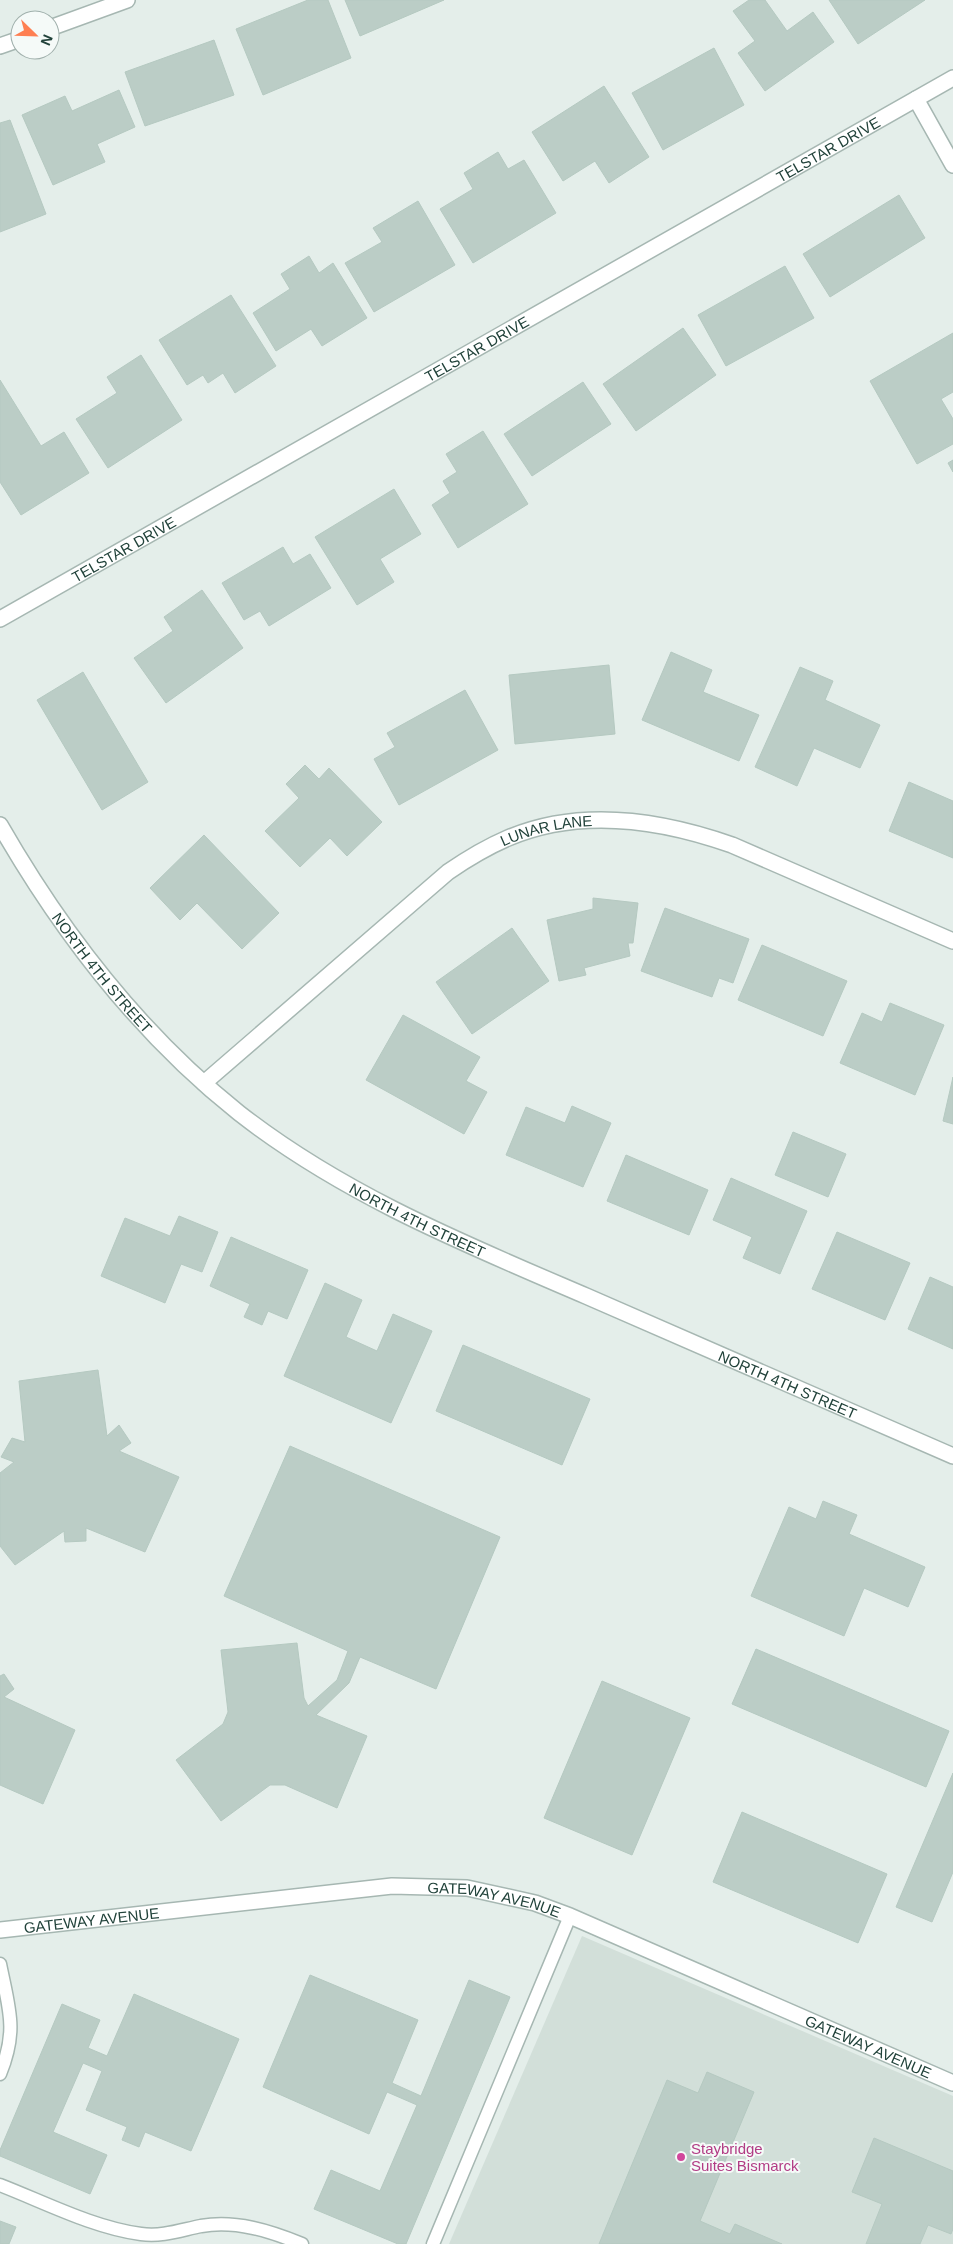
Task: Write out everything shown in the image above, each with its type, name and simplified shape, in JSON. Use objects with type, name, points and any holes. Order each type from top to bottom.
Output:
[{"type":"street","points":[[60,24],[127,0]]},
{"type":"street","name":"TELSTAR DRIVE","points":[[0,619],[953,78]]},
{"type":"street","points":[[916,99],[953,165]]},
{"type":"street","name":"LUNAR LANE","points":[[204,1083],[448,872],[478,853],[509,837],[550,826],[593,820],[632,820],[665,825],[700,834],[732,845],[953,941]]},
{"type":"street","name":"NORTH 4TH STREET","points":[[0,825],[26,871],[61,922],[106,981],[204,1083],[279,1142],[327,1174],[423,1225],[953,1456]]},
{"type":"street","name":"GATEWAY AVENUE","points":[[0,1930],[392,1886],[467,1888],[535,1903],[570,1916],[953,2083]]},
{"type":"lane","points":[[433,2244],[570,1916]]},
{"type":"lane","points":[[0,1964],[12,2029],[11,2043],[0,2074]]},
{"type":"lane","points":[[0,2185],[116,2230],[143,2234],[162,2234],[203,2226],[229,2224],[257,2229],[302,2244]]},
{"type":"shaded area","points":[[582,1936],[953,2096],[953,2244],[449,2244]]},
{"type":"building","points":[[308,0],[328,0],[351,58],[263,95],[236,29]]},
{"type":"building","points":[[345,0],[444,0],[360,36]]},
{"type":"building","points":[[749,0],[765,0],[787,31],[813,12],[834,42],[765,91],[738,53],[755,41],[733,11]]},
{"type":"building","points":[[829,0],[925,0],[858,44]]},
{"type":"building","points":[[214,40],[234,95],[145,126],[125,72]]},
{"type":"building","points":[[714,48],[744,105],[663,150],[632,93]]},
{"type":"building","points":[[604,86],[649,157],[609,183],[595,161],[563,181],[532,132]]},
{"type":"building","points":[[119,90],[135,127],[97,144],[105,162],[53,185],[22,115],[65,96],[72,111]]},
{"type":"building","points":[[10,120],[46,214],[0,232],[0,123]]},
{"type":"building","points":[[498,152],[508,169],[524,160],[556,213],[473,263],[440,209],[473,189],[464,173]]},
{"type":"building","points":[[899,195],[925,238],[830,297],[803,254]]},
{"type":"building","points":[[418,201],[455,265],[374,312],[345,263],[382,242],[373,228]]},
{"type":"building","points":[[309,256],[319,273],[333,263],[367,318],[322,346],[311,329],[276,351],[253,313],[290,289],[281,274]]},
{"type":"building","points":[[785,266],[814,318],[726,366],[698,315]]},
{"type":"building","points":[[231,295],[276,366],[235,393],[223,373],[208,383],[203,375],[187,385],[159,340]]},
{"type":"building","points":[[683,328],[716,375],[636,431],[603,384]]},
{"type":"building","points":[[953,333],[953,392],[941,399],[953,419],[953,444],[917,464],[870,381]]},
{"type":"building","points":[[141,355],[182,420],[108,468],[76,419],[117,393],[107,377]]},
{"type":"building","points":[[0,380],[41,446],[64,432],[89,473],[21,515],[0,482]]},
{"type":"building","points":[[583,382],[611,424],[532,476],[504,434]]},
{"type":"building","points":[[483,431],[528,504],[458,548],[432,505],[450,493],[443,481],[457,472],[446,454]]},
{"type":"building","points":[[953,460],[953,472],[948,463]]},
{"type":"building","points":[[394,489],[421,534],[380,559],[394,582],[357,605],[315,537]]},
{"type":"building","points":[[283,547],[293,564],[310,554],[331,588],[269,626],[260,611],[244,620],[222,583]]},
{"type":"building","points":[[202,590],[243,648],[166,703],[134,658],[173,631],[164,617]]},
{"type":"building","points":[[671,652],[712,670],[703,692],[759,715],[739,761],[642,720]]},
{"type":"building","points":[[609,665],[615,734],[515,744],[509,675]]},
{"type":"building","points":[[800,667],[833,681],[825,700],[880,725],[860,768],[814,748],[797,786],[755,767]]},
{"type":"building","points":[[83,672],[148,782],[102,810],[37,700]]},
{"type":"building","points":[[465,690],[498,750],[399,805],[374,759],[395,747],[387,733]]},
{"type":"building","points":[[305,765],[319,779],[329,768],[382,822],[347,856],[330,838],[300,867],[265,831],[299,798],[286,784]]},
{"type":"building","points":[[909,782],[953,801],[953,858],[889,831]]},
{"type":"building","points":[[204,835],[279,913],[242,949],[197,903],[180,920],[150,888]]},
{"type":"building","points":[[593,898],[638,903],[633,943],[628,943],[630,956],[584,968],[586,975],[559,981],[547,920],[593,909]]},
{"type":"building","points":[[665,908],[749,939],[733,983],[719,978],[712,997],[641,971]]},
{"type":"building","points":[[512,928],[549,981],[472,1034],[436,982]]},
{"type":"building","points":[[762,945],[847,981],[823,1036],[738,1000]]},
{"type":"building","points":[[890,1003],[944,1025],[915,1095],[840,1063],[862,1013],[882,1022]]},
{"type":"building","points":[[403,1015],[480,1057],[466,1081],[487,1092],[464,1134],[366,1080]]},
{"type":"building","points":[[953,1077],[953,1124],[943,1121]]},
{"type":"building","points":[[572,1106],[611,1123],[583,1187],[506,1155],[526,1107],[565,1123]]},
{"type":"building","points":[[793,1132],[846,1154],[828,1197],[775,1175]]},
{"type":"building","points":[[626,1155],[708,1190],[689,1235],[607,1201]]},
{"type":"building","points":[[731,1178],[807,1211],[780,1274],[743,1258],[752,1237],[713,1220]]},
{"type":"building","points":[[179,1216],[218,1232],[202,1272],[181,1264],[165,1303],[101,1276],[125,1218],[170,1236]]},
{"type":"building","points":[[837,1232],[910,1263],[885,1320],[812,1289]]},
{"type":"building","points":[[231,1237],[308,1270],[287,1319],[268,1311],[262,1325],[244,1317],[250,1304],[210,1286]]},
{"type":"building","points":[[930,1277],[953,1287],[953,1349],[908,1329]]},
{"type":"building","points":[[325,1283],[362,1300],[346,1337],[377,1351],[393,1314],[432,1331],[391,1423],[284,1376]]},
{"type":"building","points":[[463,1345],[590,1399],[562,1465],[436,1411]]},
{"type":"building","points":[[98,1370],[107,1436],[119,1425],[131,1443],[119,1451],[179,1477],[145,1552],[86,1528],[86,1541],[65,1542],[64,1531],[15,1565],[0,1546],[0,1473],[14,1462],[1,1457],[12,1438],[25,1442],[19,1381]]},
{"type":"building","points":[[290,1446],[500,1537],[436,1689],[360,1657],[349,1683],[316,1715],[367,1736],[337,1808],[285,1785],[270,1785],[221,1821],[176,1760],[223,1724],[228,1712],[221,1650],[297,1643],[304,1698],[308,1706],[337,1680],[348,1651],[224,1596]]},
{"type":"building","points":[[823,1501],[857,1515],[849,1534],[925,1567],[908,1607],[864,1588],[844,1636],[751,1596],[789,1507],[816,1519]]},
{"type":"building","points":[[756,1649],[949,1731],[926,1787],[732,1704]]},
{"type":"building","points":[[4,1674],[14,1689],[4,1697],[75,1730],[43,1804],[0,1785],[0,1676]]},
{"type":"building","points":[[602,1681],[690,1718],[632,1855],[544,1818]]},
{"type":"building","points":[[953,1773],[953,1872],[932,1922],[896,1907]]},
{"type":"building","points":[[742,1812],[887,1874],[858,1943],[713,1882]]},
{"type":"building","points":[[310,1975],[418,2020],[392,2083],[421,2096],[469,1980],[510,1997],[406,2244],[398,2244],[314,2209],[331,2170],[380,2191],[417,2105],[387,2092],[369,2134],[263,2087]]},
{"type":"building","points":[[134,1994],[239,2039],[191,2151],[145,2132],[139,2147],[122,2140],[127,2127],[86,2110],[102,2071],[83,2063],[53,2132],[107,2155],[90,2194],[0,2156],[0,2150],[62,2004],[100,2020],[88,2048],[107,2056]]},
{"type":"building","name":"Staybridge Suites Bismarck","points":[[707,2072],[754,2092],[700,2221],[730,2234],[735,2224],[782,2244],[599,2244],[667,2080],[698,2093]]},
{"type":"building","points":[[874,2138],[953,2171],[953,2229],[951,2234],[928,2225],[920,2244],[866,2244],[882,2204],[852,2192]]},
{"type":"building","points":[[0,2221],[16,2227],[9,2244],[0,2244]]},
{"type":"place","name":"Staybridge Suites Bismarck","points":[[681,2157]]}]
